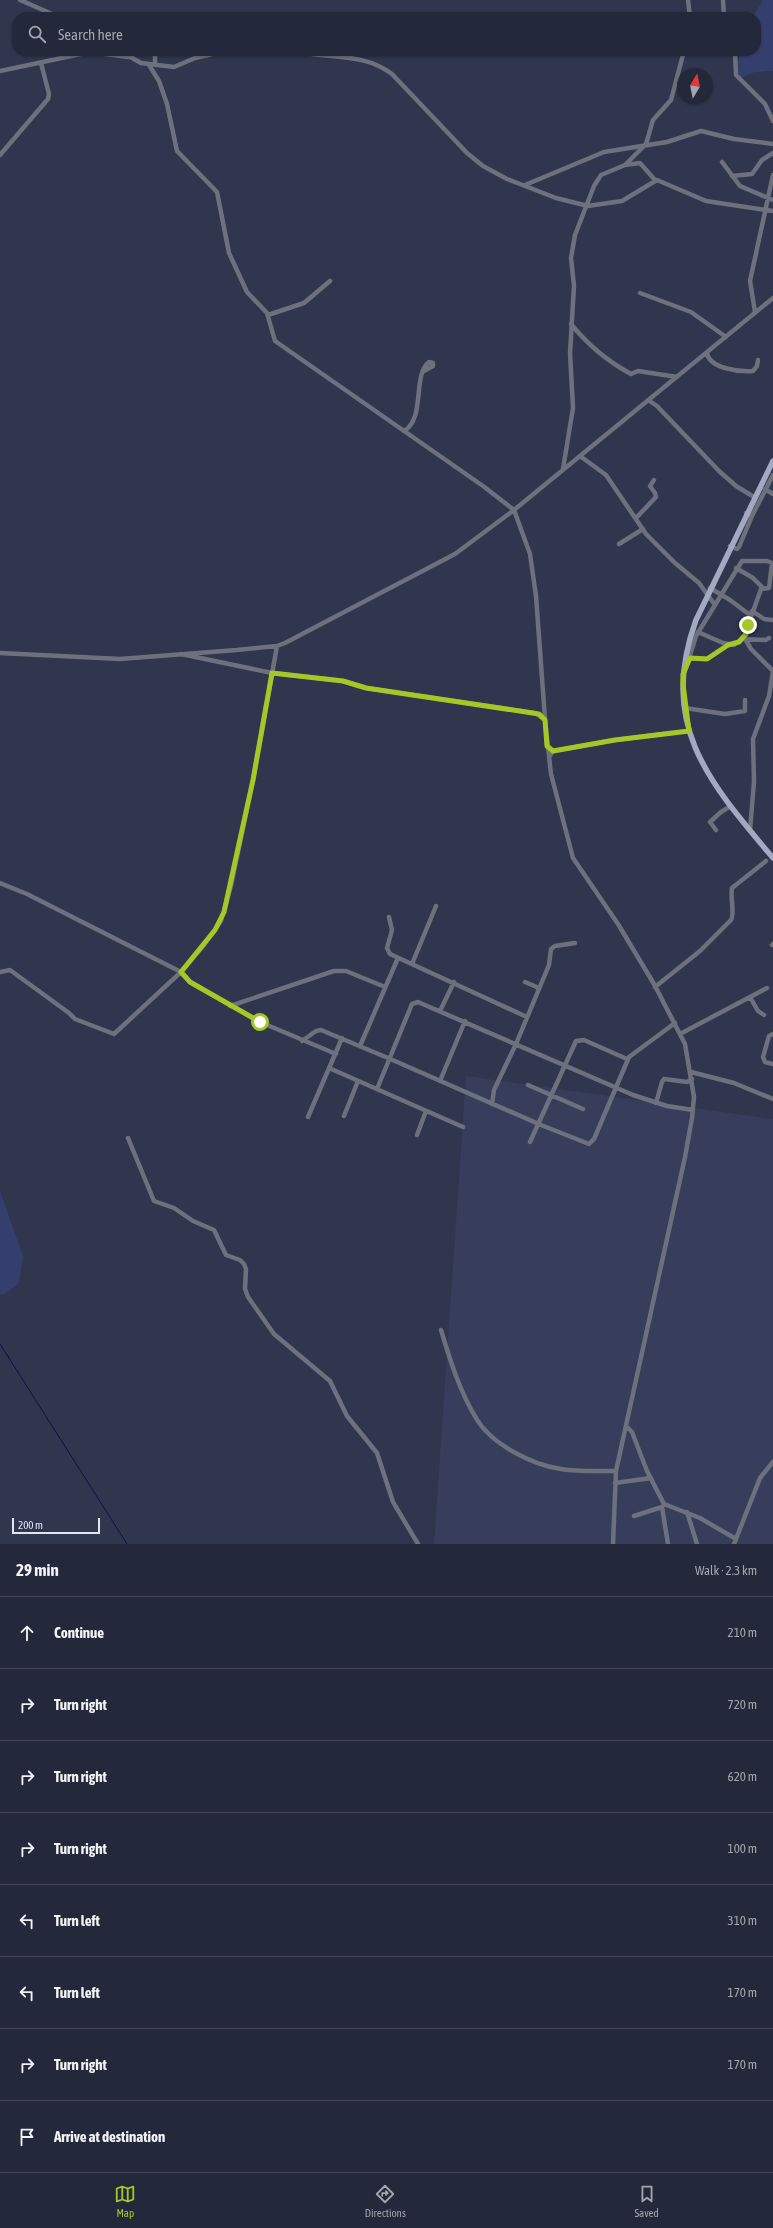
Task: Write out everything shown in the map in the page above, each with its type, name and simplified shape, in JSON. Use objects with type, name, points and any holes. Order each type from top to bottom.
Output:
[{"type":"main road","points":[[773,461],[754,498],[749,514],[730,546],[700,609],[688,646],[683,674],[685,708],[689,731],[705,770],[731,806],[773,858]]},
{"type":"street","points":[[20,0],[48,12]]},
{"type":"street","points":[[688,0],[689,12]]},
{"type":"street","points":[[723,0],[724,12]]},
{"type":"street","points":[[0,70],[72,56]]},
{"type":"street","points":[[123,56],[149,64],[176,67],[195,58],[204,56]]},
{"type":"street","points":[[154,56],[155,65]]},
{"type":"street","points":[[340,56],[358,58],[380,66],[392,74],[466,153],[494,172],[560,199],[588,206],[622,201],[655,180]]},
{"type":"street","points":[[625,164],[646,144],[653,120],[671,100],[683,56]]},
{"type":"street","points":[[734,56],[736,75],[765,104],[773,120]]},
{"type":"street","points":[[0,155],[48,99],[49,94],[41,63]]},
{"type":"street","points":[[149,64],[159,81],[167,104],[177,151],[217,192],[229,254],[247,292],[268,315],[273,338],[278,344],[483,486],[514,510],[532,565],[547,746],[556,797],[573,858],[583,875],[618,924],[655,987],[680,1034],[691,1072],[693,1110],[685,1157],[616,1471],[613,1544]]},
{"type":"street","points":[[525,185],[604,152],[646,144],[667,142],[701,131],[734,139],[773,144]]},
{"type":"street","points":[[732,176],[752,174],[762,160],[773,152]]},
{"type":"street","points":[[722,162],[744,189],[773,200]]},
{"type":"street","points":[[563,469],[573,413],[570,353],[574,286],[572,254],[577,230],[588,206],[598,178],[609,170],[625,164],[642,163],[655,180],[706,201],[773,211]]},
{"type":"street","points":[[755,312],[750,281],[773,175]]},
{"type":"street","points":[[268,315],[304,303],[330,281]]},
{"type":"street","points":[[640,293],[691,312],[726,337]]},
{"type":"street","points":[[0,653],[120,659],[277,646],[444,560],[514,510],[773,298]]},
{"type":"street","points":[[571,324],[594,349],[611,362],[631,374],[638,371],[676,377]]},
{"type":"street","points":[[707,352],[708,356],[713,362],[732,369],[754,371],[758,360]]},
{"type":"street","points":[[404,431],[414,422],[420,382],[424,371]]},
{"type":"street","points":[[648,400],[657,406],[719,471],[736,486],[754,498]]},
{"type":"street","points":[[580,456],[606,475],[643,529],[657,545],[699,583],[715,605]]},
{"type":"street","points":[[749,514],[773,475]]},
{"type":"street","points":[[636,518],[656,497],[650,486],[654,480]]},
{"type":"street","points":[[765,488],[773,494]]},
{"type":"street","points":[[619,544],[643,529]]},
{"type":"street","points":[[683,674],[690,658],[698,632],[741,561],[773,560]]},
{"type":"street","points":[[736,568],[753,578],[763,588],[769,588],[773,566],[767,561]]},
{"type":"street","points":[[710,588],[751,613],[764,619],[773,620]]},
{"type":"street","points":[[698,632],[728,645],[734,645],[744,638],[751,613],[763,588]]},
{"type":"street","points":[[700,609],[709,613]]},
{"type":"street","points":[[744,638],[766,640],[769,638]]},
{"type":"street","points":[[744,638],[773,671],[769,696],[753,739],[754,782],[750,830]]},
{"type":"street","points":[[690,658],[707,659],[728,645]]},
{"type":"street","points":[[0,972],[10,970],[69,1013],[74,1019],[114,1034],[181,972],[215,930],[224,912],[253,780],[277,646]]},
{"type":"street","points":[[181,654],[272,673],[343,681],[366,688],[535,714],[545,720]]},
{"type":"street","points":[[685,708],[725,714],[745,711],[745,700]]},
{"type":"street","points":[[549,757],[553,751],[615,740],[689,731]]},
{"type":"street","points":[[547,746],[553,751]]},
{"type":"street","points":[[716,830],[710,822],[721,812],[731,806]]},
{"type":"street","points":[[655,987],[700,951],[731,920],[730,900],[732,888],[766,860]]},
{"type":"street","points":[[0,883],[27,894],[181,972],[190,982],[230,1006],[302,1041],[336,1054]]},
{"type":"street","points":[[412,964],[436,906]]},
{"type":"street","points":[[389,917],[392,930],[388,951],[398,958],[527,1016]]},
{"type":"street","points":[[492,1104],[494,1090],[516,1044],[549,964],[551,949],[555,946],[575,943]]},
{"type":"street","points":[[360,1046],[398,958]]},
{"type":"street","points":[[230,1006],[334,971],[346,971],[385,988]]},
{"type":"street","points":[[440,1011],[454,982]]},
{"type":"street","points":[[525,982],[539,988]]},
{"type":"street","points":[[680,1034],[767,988]]},
{"type":"street","points":[[750,997],[758,1011],[764,1015]]},
{"type":"street","points":[[377,1089],[388,1058],[412,1004],[418,1002],[465,1021],[615,1088],[656,1102],[693,1110]]},
{"type":"street","points":[[440,1081],[465,1021]]},
{"type":"street","points":[[302,1041],[316,1031],[321,1030],[540,1125],[589,1144],[594,1140],[627,1060],[635,1050],[675,1023]]},
{"type":"street","points":[[773,1034],[769,1036],[763,1057],[765,1062],[773,1064]]},
{"type":"street","points":[[308,1117],[342,1038]]},
{"type":"street","points":[[530,1142],[540,1125],[576,1041],[581,1039],[627,1060]]},
{"type":"street","points":[[329,1068],[462,1127]]},
{"type":"street","points":[[691,1072],[734,1083],[773,1099]]},
{"type":"street","points":[[656,1102],[664,1079],[687,1082],[692,1079]]},
{"type":"street","points":[[344,1116],[358,1081]]},
{"type":"street","points":[[528,1085],[582,1109]]},
{"type":"street","points":[[418,1135],[426,1111]]},
{"type":"street","points":[[128,1138],[154,1201],[174,1208],[193,1221],[214,1230],[226,1256],[237,1259],[244,1264],[246,1269],[245,1292],[265,1323],[274,1334],[330,1381],[347,1416],[377,1453],[393,1502],[418,1544]]},
{"type":"street","points":[[441,1330],[468,1404],[479,1422],[498,1441],[522,1456],[549,1467],[588,1472],[616,1471]]},
{"type":"street","points":[[626,1426],[632,1432],[637,1442],[663,1506],[668,1544]]},
{"type":"street","points":[[634,1516],[663,1506],[687,1512],[735,1542],[760,1478],[773,1462]]},
{"type":"street","points":[[615,1483],[651,1478]]},
{"type":"street","points":[[687,1512],[697,1544]]},
{"type":"shaded area","points":[[763,0],[773,0],[773,71],[755,72],[740,78],[736,72],[740,56],[761,56],[761,12],[756,12]]},
{"type":"shaded area","points":[[466,1076],[773,1119],[773,1544],[434,1544]]},
{"type":"shaded area","points":[[0,1191],[23,1256],[19,1283],[5,1294],[0,1294]]},
{"type":"waterway","points":[[0,1344],[127,1544]]},
{"type":"route","points":[[260,1022],[190,982],[181,972],[215,930],[221,921],[224,912],[248,806],[264,725],[272,673],[332,681],[343,681],[366,688],[539,714],[543,716],[545,720],[547,746],[553,751],[615,740],[689,731],[685,708],[683,674],[688,666],[690,658],[702,660],[713,657],[728,645],[734,645],[739,642],[746,634],[748,625]]}]
